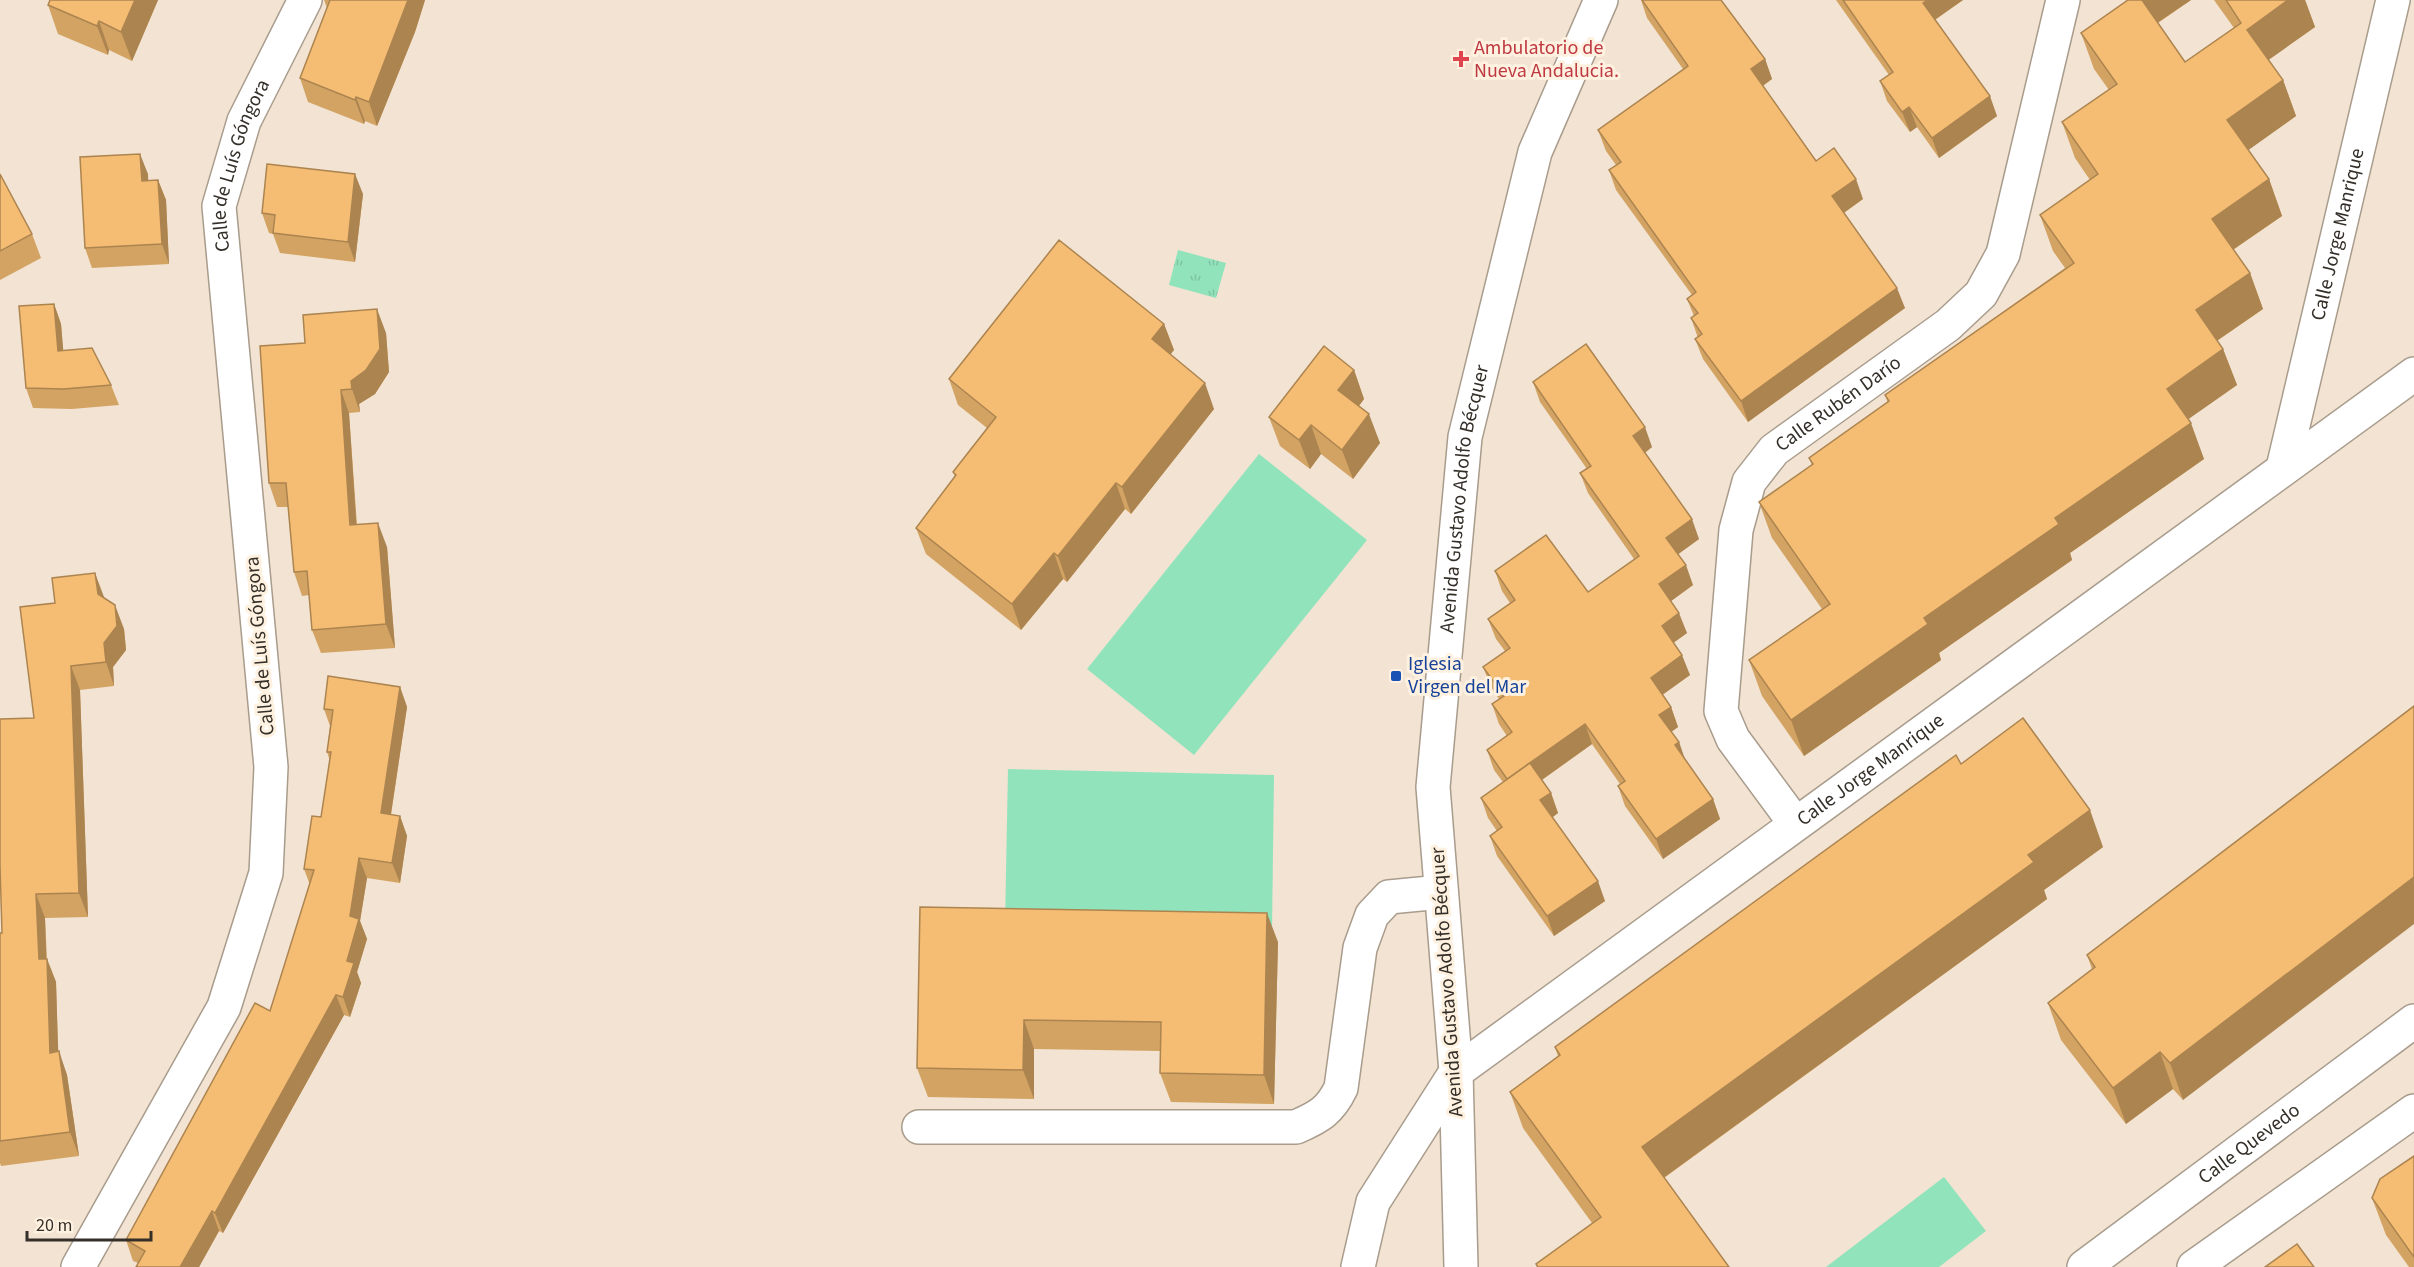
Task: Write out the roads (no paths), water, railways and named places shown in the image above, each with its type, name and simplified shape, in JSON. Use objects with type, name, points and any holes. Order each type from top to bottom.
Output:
[{"type":"street","name":"Calle de Luís Góngora","points":[[78,1267],[224,1006],[266,873],[271,767],[219,206],[244,121],[305,0]]},
{"type":"street","name":"Avenida Gustavo Adolfo Bécquer","points":[[1461,1267],[1456,1072],[1432,787],[1465,437],[1535,152],[1600,0]]},
{"type":"street","name":"Calle Rubén Darío","points":[[1795,823],[1733,739],[1721,711],[1736,530],[1749,482],[1774,450],[1948,325],[1981,294],[2003,254],[2063,0]]},
{"type":"street","name":"Calle Jorge Manrique","points":[[2283,468],[2393,0]]},
{"type":"street","name":"Calle Jorge Manrique","points":[[1456,1072],[2414,374]]},
{"type":"street","points":[[920,1127],[1296,1127],[1320,1116],[1334,1102],[1341,1088],[1360,948],[1372,915],[1389,897],[1441,892]]},
{"type":"street","name":"Calle Quevedo","points":[[2084,1267],[2414,1021]]},
{"type":"street","points":[[1358,1267],[1373,1202],[1456,1072]]},
{"type":"street","points":[[2194,1267],[2414,1111]]},
{"type":"place","name":"Ambulatorio de Nueva Andalucia.","points":[[1461,59]]},
{"type":"place","name":"Iglesia Virgen del Mar","points":[[1396,676]]}]
